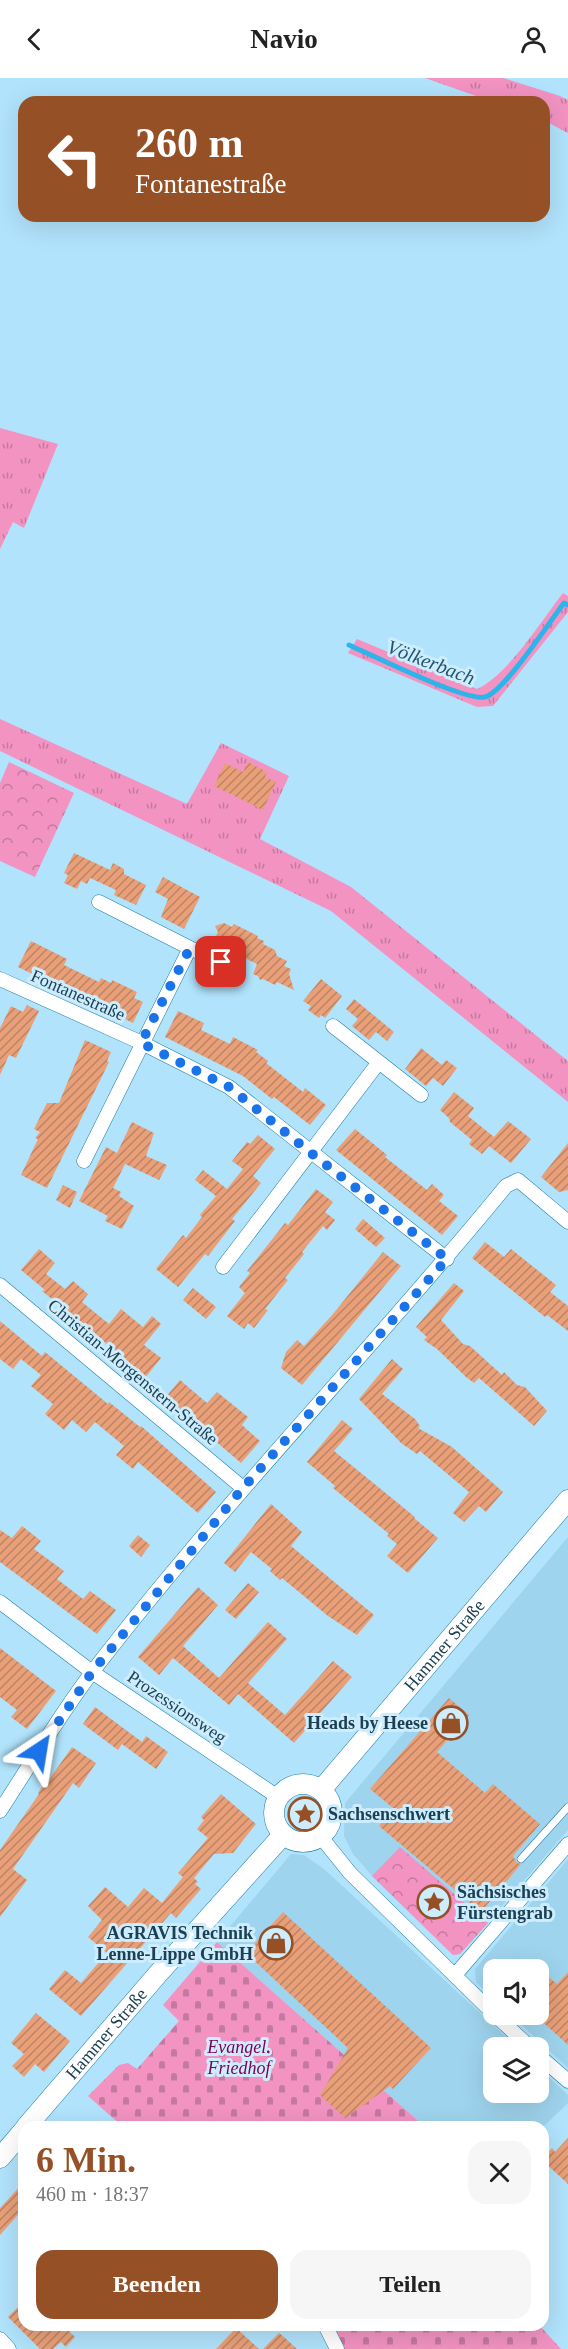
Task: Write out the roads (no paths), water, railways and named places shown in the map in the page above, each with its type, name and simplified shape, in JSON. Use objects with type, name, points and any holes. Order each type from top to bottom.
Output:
[{"type":"main road","name":"Hammer Straße","points":[[321,1790],[568,1500]]},
{"type":"main road","points":[[302,1784],[312,1785],[321,1790],[327,1797],[332,1814],[331,1824],[321,1837],[301,1843],[292,1841],[283,1835],[274,1819],[278,1797],[292,1786],[302,1784]]},
{"type":"main road","name":"Hammer Straße","points":[[31,2121],[157,1975],[283,1835]]},
{"type":"main road","name":"Hammer Straße","points":[[0,2158],[18,2136]]},
{"type":"street","points":[[99,903],[236,970]]},
{"type":"street","points":[[84,1161],[190,948]]},
{"type":"street","name":"Fontanestraße","points":[[0,979],[141,1043],[229,1087],[447,1259]]},
{"type":"street","points":[[333,1026],[420,1095]]},
{"type":"street","points":[[223,1267],[379,1062]]},
{"type":"street","points":[[0,1811],[92,1672],[243,1488],[447,1259],[506,1186],[518,1180],[568,1221]]},
{"type":"street","name":"Christian-Morgenstern-Straße","points":[[0,1285],[243,1488]]},
{"type":"street","name":"Prozessionsweg","points":[[0,1602],[92,1672],[278,1797]]},
{"type":"street","points":[[321,1837],[350,1873],[483,2003]]},
{"type":"street","points":[[455,1975],[568,1844]]},
{"type":"street","points":[[506,2025],[519,2037]]},
{"type":"street","points":[[549,2065],[568,2081]]},
{"type":"street","points":[[328,2331],[337,2349]]},
{"type":"street","points":[[0,2339],[9,2349]]},
{"type":"lane","points":[[520,1859],[568,1807]]},
{"type":"waterway","name":"Völkerbach","points":[[349,645],[440,685],[475,697],[485,697],[515,670],[564,603],[568,605]]},
{"type":"place","name":"Heads by Heese","points":[[451,1723]]},
{"type":"place","name":"Sachsenschwert","points":[[305,1814]]},
{"type":"place","name":"Sächsisches Fürstengrab","points":[[434,1902]]},
{"type":"place","name":"AGRAVIS Technik Lenne-Lippe GmbH","points":[[276,1943]]},
{"type":"park label","name":"Evangel. Friedhof","points":[[239,2057]]}]
